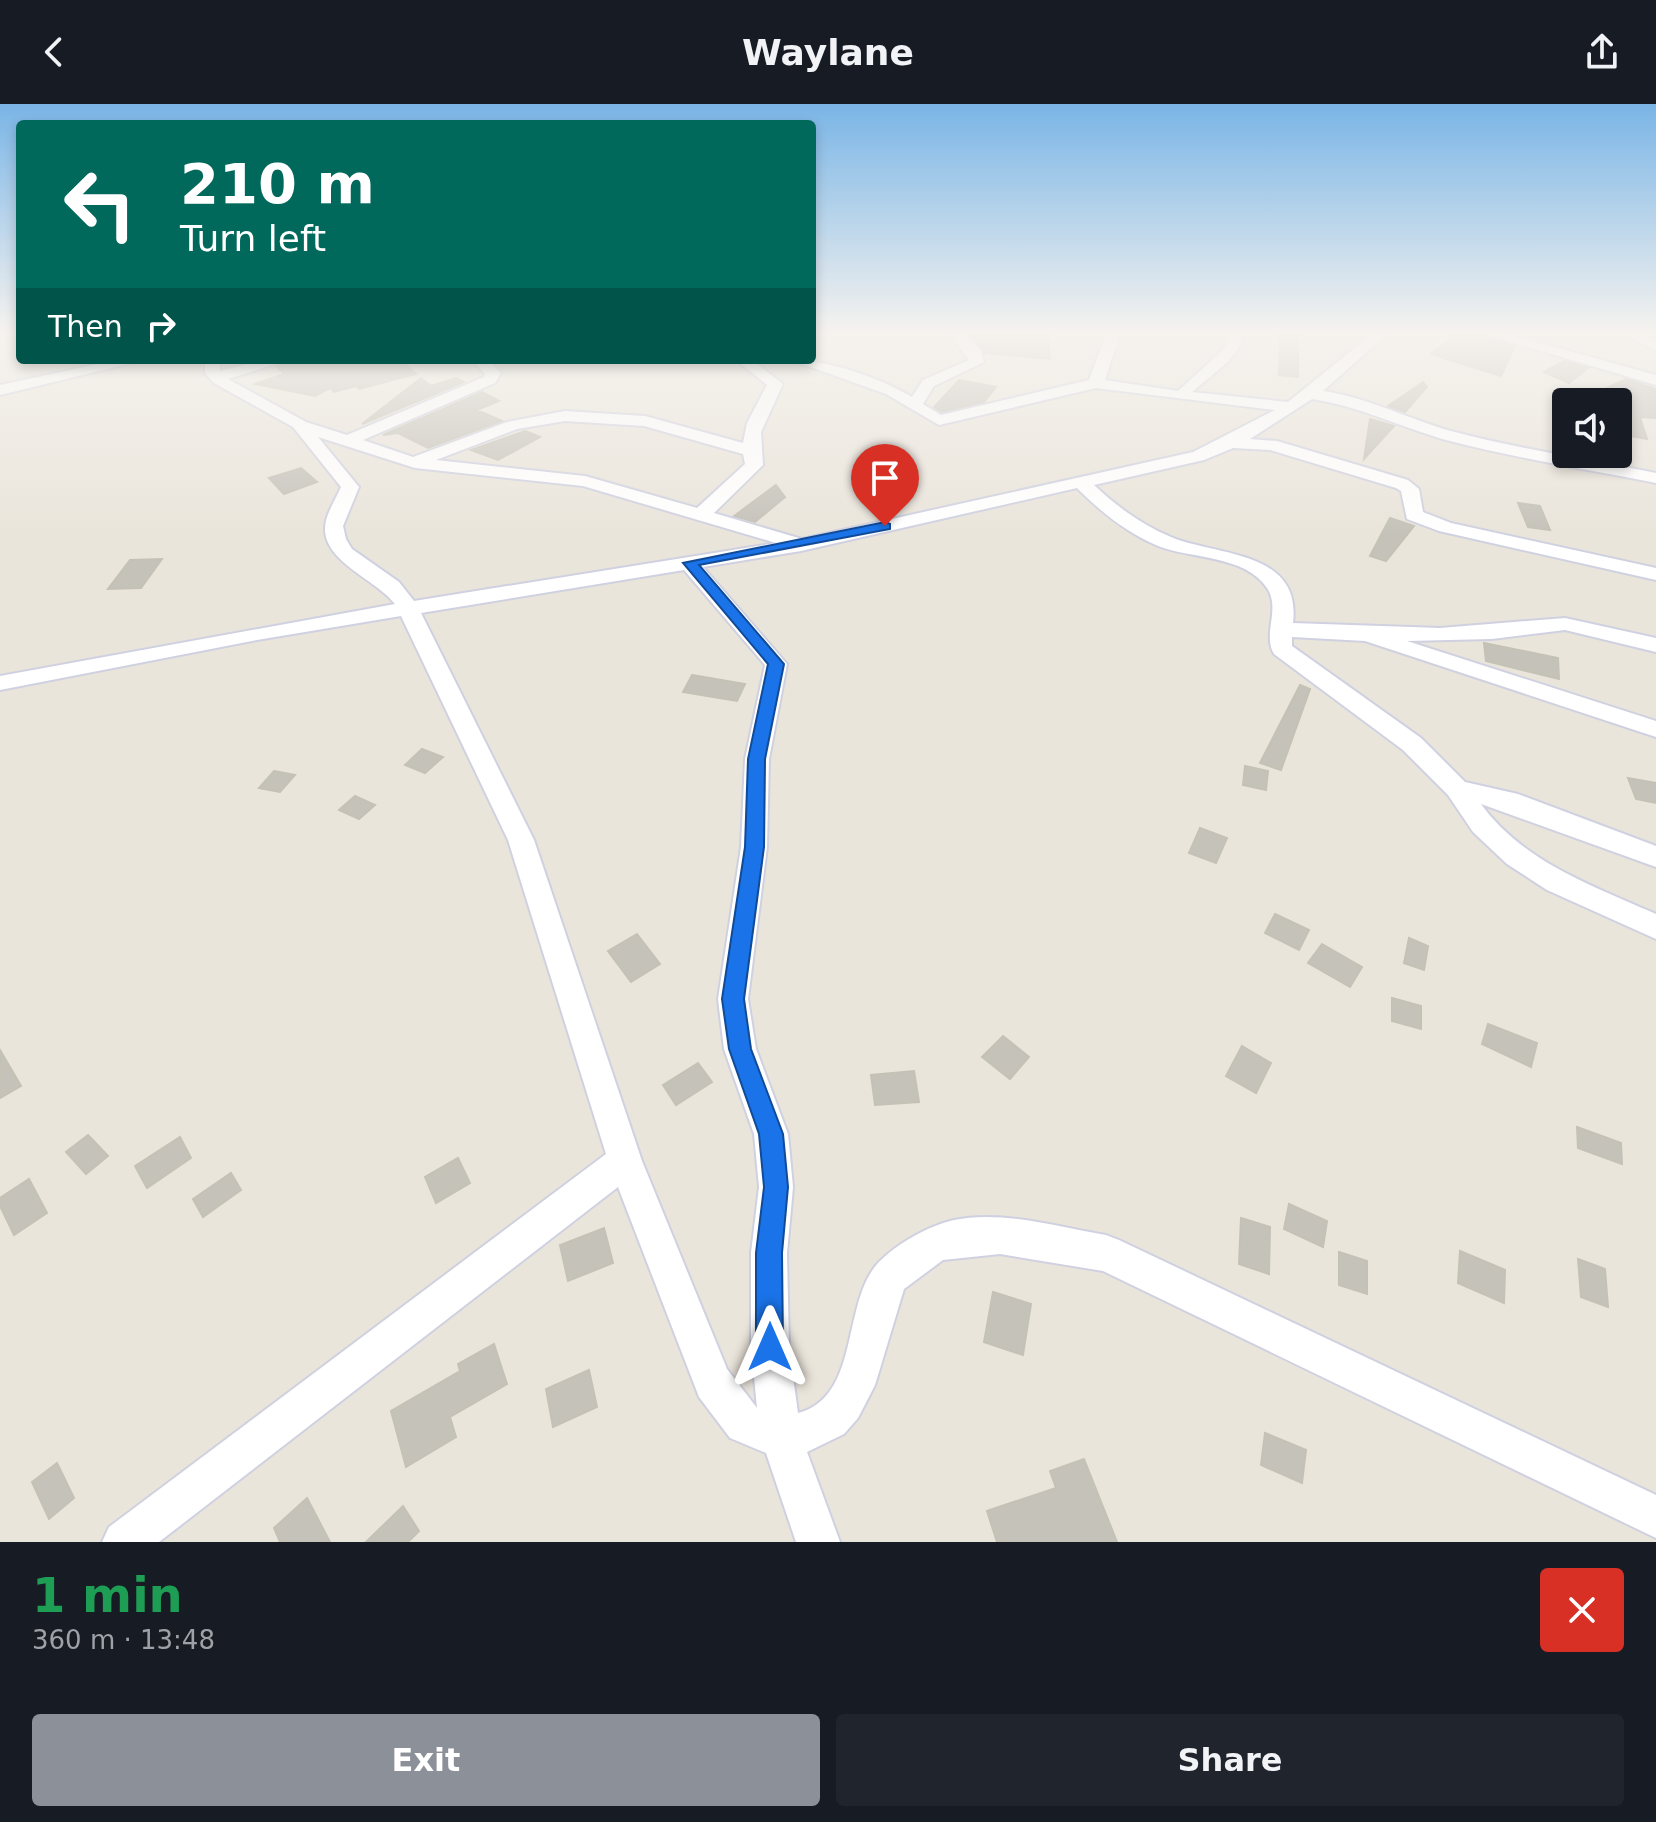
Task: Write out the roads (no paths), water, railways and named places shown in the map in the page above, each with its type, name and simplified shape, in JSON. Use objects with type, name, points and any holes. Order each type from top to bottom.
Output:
[{"type":"street","points":[[264,401],[299,424],[345,442],[415,463],[560,476],[702,514],[801,545]]},
{"type":"street","points":[[345,442],[441,401]]},
{"type":"street","points":[[702,514],[754,465],[751,451],[753,426],[766,401]]},
{"type":"street","points":[[905,401],[933,418],[947,421],[1025,401]]},
{"type":"street","points":[[914,406],[917,401]]},
{"type":"street","points":[[1233,401],[1292,407]]},
{"type":"street","points":[[0,683],[408,608],[801,545],[1083,484],[1198,456],[1234,443],[1299,401]]},
{"type":"street","points":[[1353,401],[1387,417],[1452,436],[1656,478]]},
{"type":"street","points":[[415,463],[513,425],[565,416],[645,421],[751,451]]},
{"type":"street","points":[[299,424],[350,487],[334,526],[336,539],[345,553],[392,586],[408,608],[521,840],[625,1161],[713,1383],[744,1424],[781,1438],[812,1430],[830,1420],[855,1385],[881,1296],[891,1276],[933,1245],[955,1238],[1000,1236],[1106,1253],[1656,1517]]},
{"type":"street","points":[[1234,443],[1271,445],[1402,484],[1410,489],[1414,515],[1446,527],[1656,574]]},
{"type":"street","points":[[1083,484],[1101,503],[1168,543],[1239,561],[1257,570],[1274,584],[1284,602],[1282,649],[1412,744],[1457,789],[1482,825],[1516,857],[1557,882],[1656,927]]},
{"type":"street","points":[[689,563],[776,664],[757,759],[754,847],[733,999],[740,1049],[771,1134],[776,1187],[769,1253],[770,1347],[781,1438],[818,1542]]},
{"type":"street","points":[[1282,629],[1371,636],[1396,632],[1495,632],[1550,624],[1589,628],[1656,645]]},
{"type":"street","points":[[1371,636],[1384,644],[1656,729]]},
{"type":"street","points":[[1457,789],[1509,801],[1656,857]]},
{"type":"street","points":[[124,1542],[625,1161]]}]
